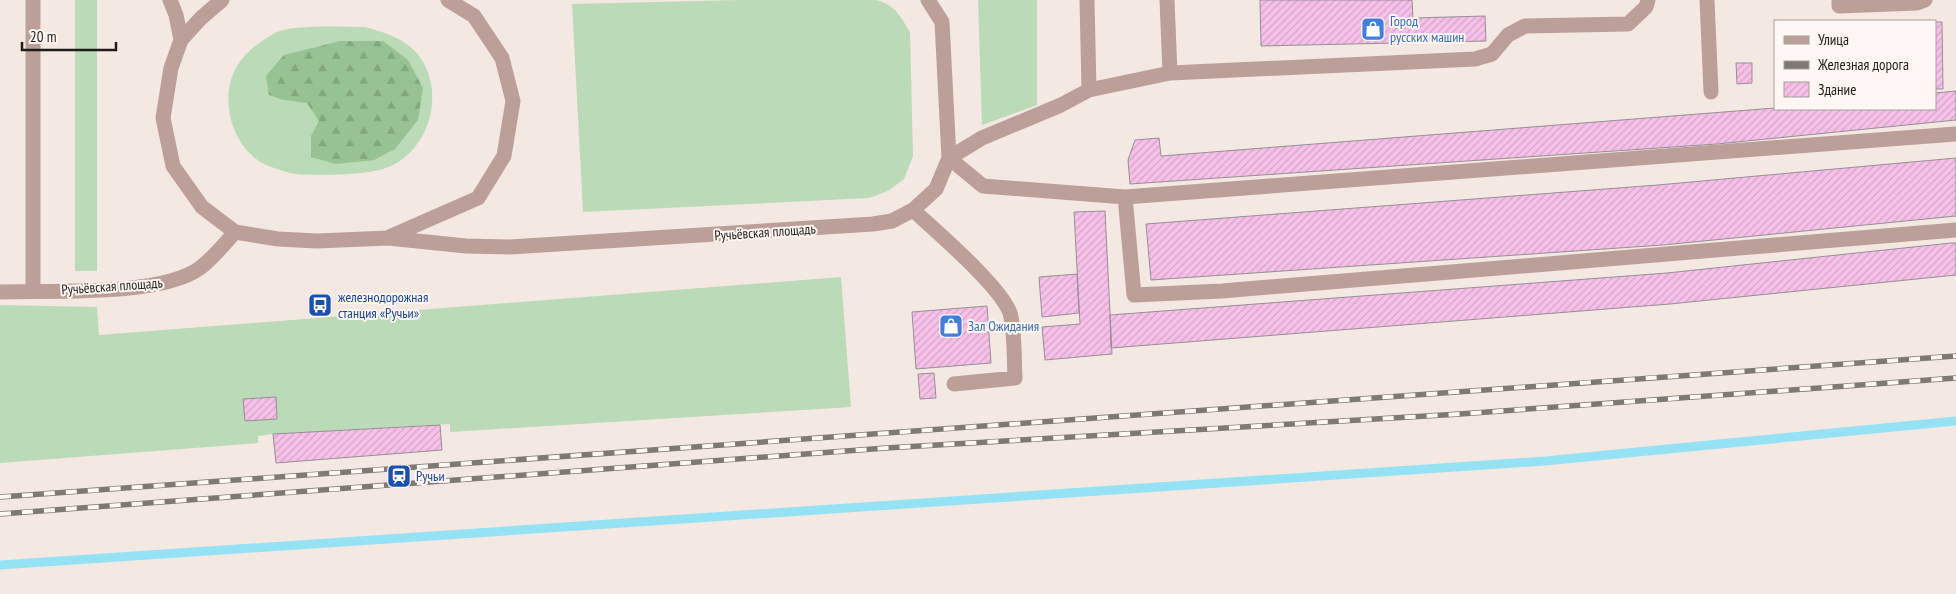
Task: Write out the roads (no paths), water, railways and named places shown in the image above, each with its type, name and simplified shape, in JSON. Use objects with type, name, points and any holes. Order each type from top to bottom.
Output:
[{"type":"street","points":[[33,0],[33,291]]},
{"type":"street","points":[[170,0],[182,40]]},
{"type":"street","name":"Ручьёвская площадь","points":[[222,0],[200,18],[182,40],[171,68],[162,118],[173,166],[202,207],[234,232],[278,240],[317,241],[388,238],[466,246],[510,247],[873,224],[892,220],[913,210],[936,189],[949,158],[942,22],[928,0]]},
{"type":"street","name":"Ручьёвская площадь","points":[[388,238],[478,198],[504,156],[513,101],[502,58],[474,16],[448,0]]},
{"type":"street","points":[[1087,0],[1089,90]]},
{"type":"street","points":[[1167,0],[1170,73]]},
{"type":"street","points":[[1648,0],[1646,7],[1628,24],[1525,26],[1508,35],[1492,54],[1475,59],[1170,73],[1089,90],[1061,105],[989,134],[949,158],[983,186],[1124,197],[1956,134]]},
{"type":"street","points":[[1707,0],[1711,92]]},
{"type":"street","points":[[1839,0],[1840,6],[1917,3],[1925,0]]},
{"type":"street","points":[[1124,197],[1134,295],[1232,290],[1956,230]]},
{"type":"street","points":[[913,210],[955,248],[1005,303],[1010,315],[1015,378],[954,384]]},
{"type":"street","name":"Ручьёвская площадь","points":[[0,292],[98,290],[168,283],[198,269],[218,252],[234,232]]},
{"type":"waterway","points":[[0,565],[1545,461],[1956,421]]},
{"type":"railway","points":[[0,497],[1956,356]]},
{"type":"railway","points":[[0,514],[886,448],[1460,414],[1956,378]]},
{"type":"place","name":"Город русских машин","points":[[1373,29]]},
{"type":"place","name":"железнодорожная станция «Ручьи»","points":[[320,305]]},
{"type":"place","name":"Зал Ожидания","points":[[951,326]]},
{"type":"place","name":"Ручьи","points":[[399,476]]}]
